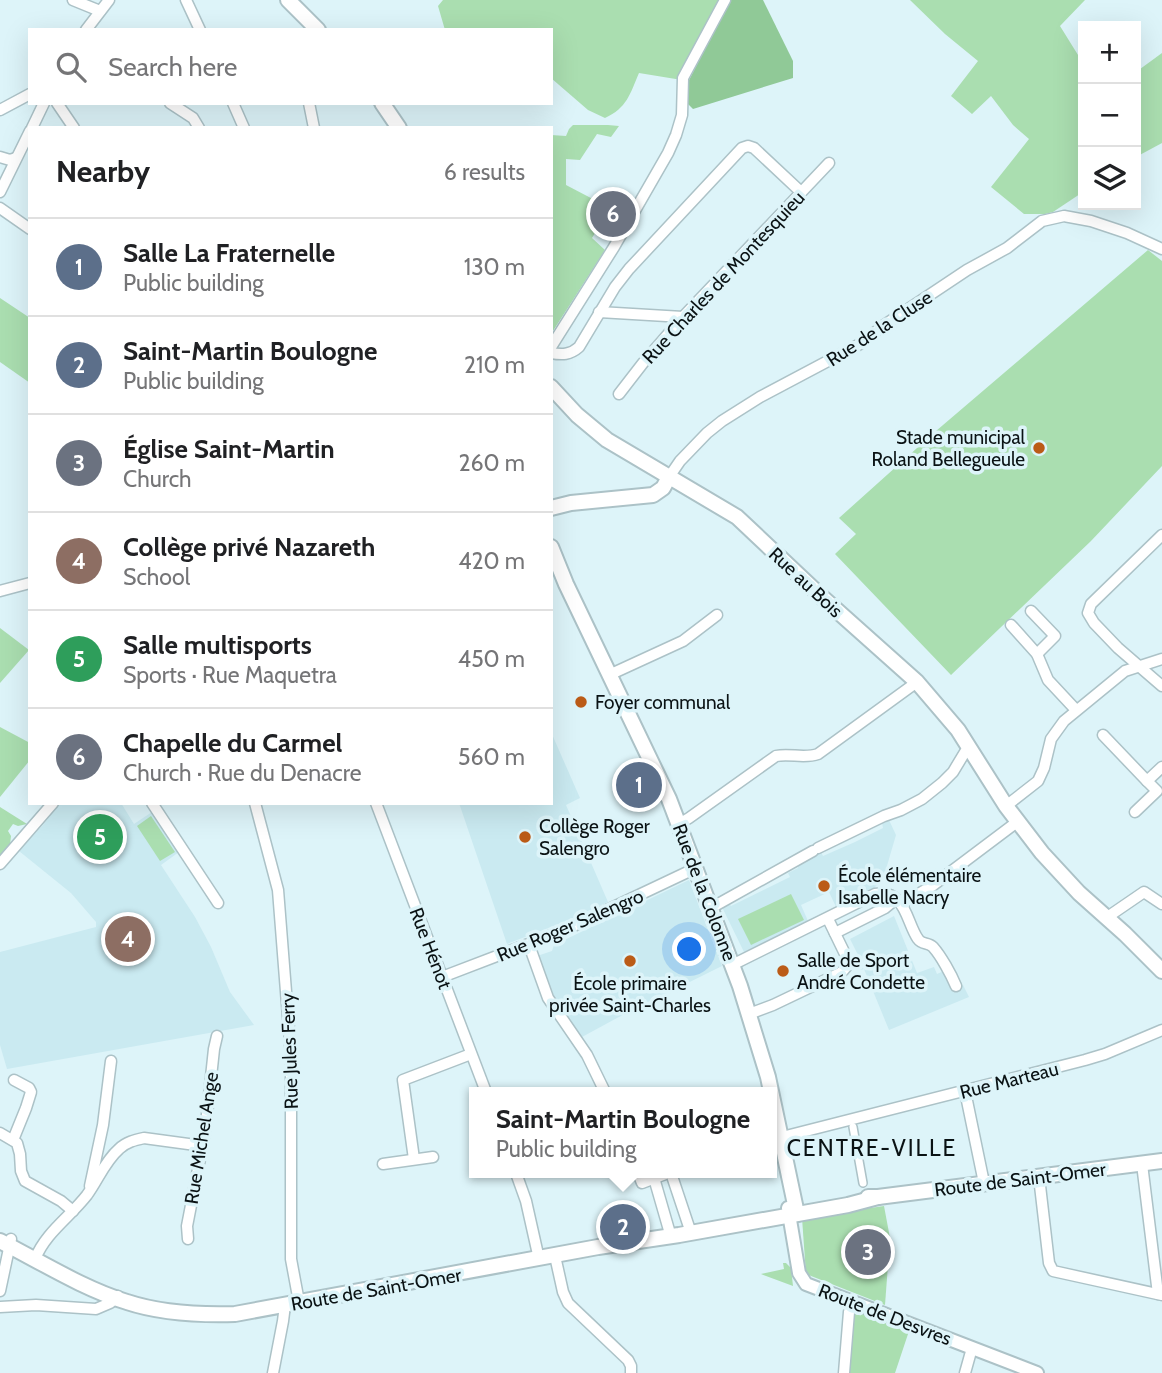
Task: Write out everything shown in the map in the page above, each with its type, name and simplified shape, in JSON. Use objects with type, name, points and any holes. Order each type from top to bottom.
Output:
[{"type":"main road","points":[[289,0],[316,28]]},
{"type":"main road","points":[[383,105],[398,126]]},
{"type":"main road","name":"Rue au Bois","points":[[553,389],[598,433],[737,517],[917,682],[970,747],[1017,822],[1063,877],[1162,971]]},
{"type":"main road","points":[[553,506],[653,495],[662,490],[669,477]]},
{"type":"main road","name":"Rue de la Colonne","points":[[553,552],[679,824],[732,965],[770,1087]]},
{"type":"main road","name":"Rue de la Colonne","points":[[777,1116],[792,1211]]},
{"type":"main road","name":"Route de Saint-Omer","points":[[5,1240],[114,1299],[190,1313],[228,1314],[539,1259],[850,1198],[878,1197],[1162,1161]]},
{"type":"street","points":[[73,0],[100,11]]},
{"type":"street","points":[[87,28],[109,0]]},
{"type":"street","points":[[186,0],[199,28]]},
{"type":"street","points":[[553,344],[614,247],[668,153],[682,115],[683,78],[725,0]]},
{"type":"street","points":[[0,110],[28,96]]},
{"type":"street","points":[[33,126],[42,105]]},
{"type":"street","points":[[58,105],[73,126]]},
{"type":"street","points":[[173,105],[195,120],[198,126]]},
{"type":"street","points":[[234,105],[243,126]]},
{"type":"street","points":[[309,105],[314,126]]},
{"type":"street","points":[[0,192],[28,136]]},
{"type":"street","points":[[553,352],[565,354],[576,350],[629,269],[742,148],[754,148],[801,192]]},
{"type":"street","points":[[0,157],[16,159]]},
{"type":"street","name":"Rue Charles de Montesquieu","points":[[620,394],[683,317],[829,163]]},
{"type":"street","points":[[1,208],[28,228]]},
{"type":"street","name":"Rue de la Cluse","points":[[669,477],[678,463],[707,433],[735,413],[860,344],[967,270],[1007,248],[1042,221],[1064,216],[1091,220],[1162,249]]},
{"type":"street","points":[[599,312],[683,317]]},
{"type":"street","points":[[1162,535],[1089,606],[1088,612],[1091,620],[1118,648],[1162,686]]},
{"type":"street","points":[[0,591],[28,584]]},
{"type":"street","points":[[1031,611],[1055,636],[1037,654]]},
{"type":"street","points":[[610,676],[683,641],[717,615]]},
{"type":"street","points":[[1011,625],[1037,654],[1048,680],[1076,710]]},
{"type":"street","points":[[1006,806],[1038,781],[1043,773],[1050,743],[1063,721],[1125,671],[1162,659]]},
{"type":"street","points":[[679,824],[776,756],[809,757],[818,754],[917,682]]},
{"type":"street","points":[[1103,735],[1157,791],[1135,812]]},
{"type":"street","points":[[711,908],[815,850],[922,799],[949,776],[970,747]]},
{"type":"street","points":[[1147,781],[1162,767]]},
{"type":"street","points":[[0,863],[51,805]]},
{"type":"street","points":[[153,805],[218,903]]},
{"type":"street","name":"Rue Jules Ferry","points":[[256,805],[278,890],[291,1055],[292,1304],[283,1321],[273,1373]]},
{"type":"street","name":"Rue Hénot","points":[[377,805],[484,1087]]},
{"type":"street","points":[[835,933],[932,886],[1017,822]]},
{"type":"street","name":"Rue Roger Salengro","points":[[442,977],[565,930],[696,868]]},
{"type":"street","points":[[1106,918],[1144,892],[1162,904]]},
{"type":"street","points":[[732,965],[878,894],[886,894],[898,902],[908,916],[918,940],[933,947],[956,986]]},
{"type":"street","points":[[749,1014],[844,970],[848,960],[828,919]]},
{"type":"street","points":[[529,945],[548,998],[593,1065],[603,1087]]},
{"type":"street","name":"Rue Marteau","points":[[782,1138],[852,1123],[1098,1056],[1162,1030]]},
{"type":"street","name":"Rue Michel Ange","points":[[188,1239],[188,1223],[203,1146],[217,1036]]},
{"type":"street","points":[[414,1160],[403,1080],[471,1054]]},
{"type":"street","points":[[89,1193],[103,1125],[111,1061]]},
{"type":"street","points":[[13,1140],[31,1092],[15,1080]]},
{"type":"street","points":[[965,1091],[984,1183]]},
{"type":"street","points":[[852,1123],[863,1183]]},
{"type":"street","points":[[0,1133],[18,1145],[25,1181],[61,1201],[73,1211]]},
{"type":"street","points":[[36,1255],[49,1235],[89,1193],[114,1153],[126,1143],[153,1139],[203,1146]]},
{"type":"street","points":[[383,1164],[433,1157]]},
{"type":"street","points":[[1039,1177],[1049,1263],[1054,1272],[1160,1294],[1142,1164]]},
{"type":"street","points":[[518,1178],[526,1201],[539,1259]]},
{"type":"street","points":[[640,1178],[642,1183],[654,1178],[670,1233]]},
{"type":"street","points":[[672,1178],[690,1229]]},
{"type":"street","name":"Route de Desvres","points":[[792,1211],[798,1269],[803,1281],[809,1285],[1037,1373]]},
{"type":"street","points":[[0,1291],[5,1240]]},
{"type":"street","points":[[555,1256],[563,1293],[568,1303],[628,1360],[631,1373]]},
{"type":"street","points":[[0,1307],[36,1305],[96,1309],[114,1299]]},
{"type":"street","points":[[844,1373],[849,1312],[851,1306],[856,1303]]},
{"type":"street","points":[[965,1373],[972,1348]]},
{"type":"shaded area","name":"Collège Roger Salengro","points":[[553,737],[580,798],[566,805],[608,902],[507,944],[460,805],[553,805]]},
{"type":"shaded area","points":[[58,805],[122,805],[134,824],[152,812],[179,852],[161,865],[195,917],[230,992],[254,1025],[7,1069],[0,1045],[0,952],[96,927],[96,922],[71,893],[19,851]]},
{"type":"shaded area","name":"École élémentaire Isabelle Nacry","points":[[889,820],[896,835],[884,876],[874,888],[836,907],[829,892],[801,905],[808,921],[744,952],[721,905],[728,902],[731,906],[790,877],[788,873],[798,868],[797,864],[821,852],[823,856],[855,842],[883,828],[882,823]]},
{"type":"shaded area","name":"École primaire privée Saint-Charles","points":[[689,880],[722,966],[582,1037],[555,998],[537,956],[552,951],[554,945]]},
{"type":"shaded area","points":[[894,916],[917,973],[934,967],[937,974],[946,970],[954,990],[963,985],[969,997],[889,1030],[864,969],[860,970],[858,965],[862,963],[850,939]]},
{"type":"green space","points":[[443,0],[730,0],[688,81],[639,73],[623,105],[605,118],[588,110],[553,80],[553,28],[444,28],[438,6]]},
{"type":"green space","points":[[730,0],[763,0],[793,61],[793,78],[693,109],[687,103],[686,86]]},
{"type":"green space","points":[[910,0],[1085,0],[1060,26],[1078,55],[1078,195],[1053,212],[1024,214],[991,187],[1029,139],[1013,125],[991,96],[972,114],[951,96],[978,61]]},
{"type":"green space","points":[[1162,53],[1162,143],[1141,154],[1141,84],[1141,68]]},
{"type":"green space","points":[[573,125],[619,126],[611,137],[597,134],[580,160],[566,159],[566,185],[610,208],[592,238],[605,250],[553,331],[553,135],[566,136]]},
{"type":"green space","name":"Stade municipal Roland Bellegueule","points":[[1148,250],[1162,261],[1162,466],[1091,541],[951,675],[835,554],[856,534],[839,518],[936,431]]},
{"type":"green space","points":[[0,298],[28,317],[28,382],[0,362]]},
{"type":"green space","points":[[0,628],[28,651],[0,683]]},
{"type":"green space","points":[[0,727],[28,742],[28,762],[0,797]]},
{"type":"green space","points":[[0,807],[27,824],[13,824],[8,831],[11,836],[10,845],[0,856]]},
{"type":"green space","points":[[151,816],[175,852],[160,861],[137,826]]},
{"type":"green space","points":[[791,894],[804,920],[751,945],[738,919]]},
{"type":"green space","points":[[884,1206],[890,1238],[885,1305],[806,1274],[802,1218]]},
{"type":"green space","points":[[783,1263],[791,1268],[793,1286],[761,1274],[784,1269]]},
{"type":"green space","points":[[859,1312],[909,1331],[895,1373],[849,1373],[853,1313],[858,1315]]},
{"type":"place","name":"Chapelle du Carmel","points":[[613,214]]},
{"type":"place","name":"Stade municipal Roland Bellegueule","points":[[1039,448]]},
{"type":"place","name":"Foyer communal","points":[[581,702]]},
{"type":"place","name":"Salle La Fraternelle","points":[[639,785]]},
{"type":"place","name":"Salle multisports","points":[[100,837]]},
{"type":"place","name":"Collège Roger Salengro","points":[[525,837]]},
{"type":"place","name":"École élémentaire Isabelle Nacry","points":[[824,886]]},
{"type":"place","name":"Collège privé Nazareth","points":[[128,939]]},
{"type":"place","name":"École primaire privée Saint-Charles","points":[[630,961]]},
{"type":"place","name":"Salle de Sport André Condette","points":[[783,971]]},
{"type":"place","name":"Saint-Martin Boulogne","points":[[623,1227]]},
{"type":"place","name":"Église Saint-Martin","points":[[868,1252]]},
{"type":"district","name":"CENTRE-VILLE","points":[[872,1148]]}]
